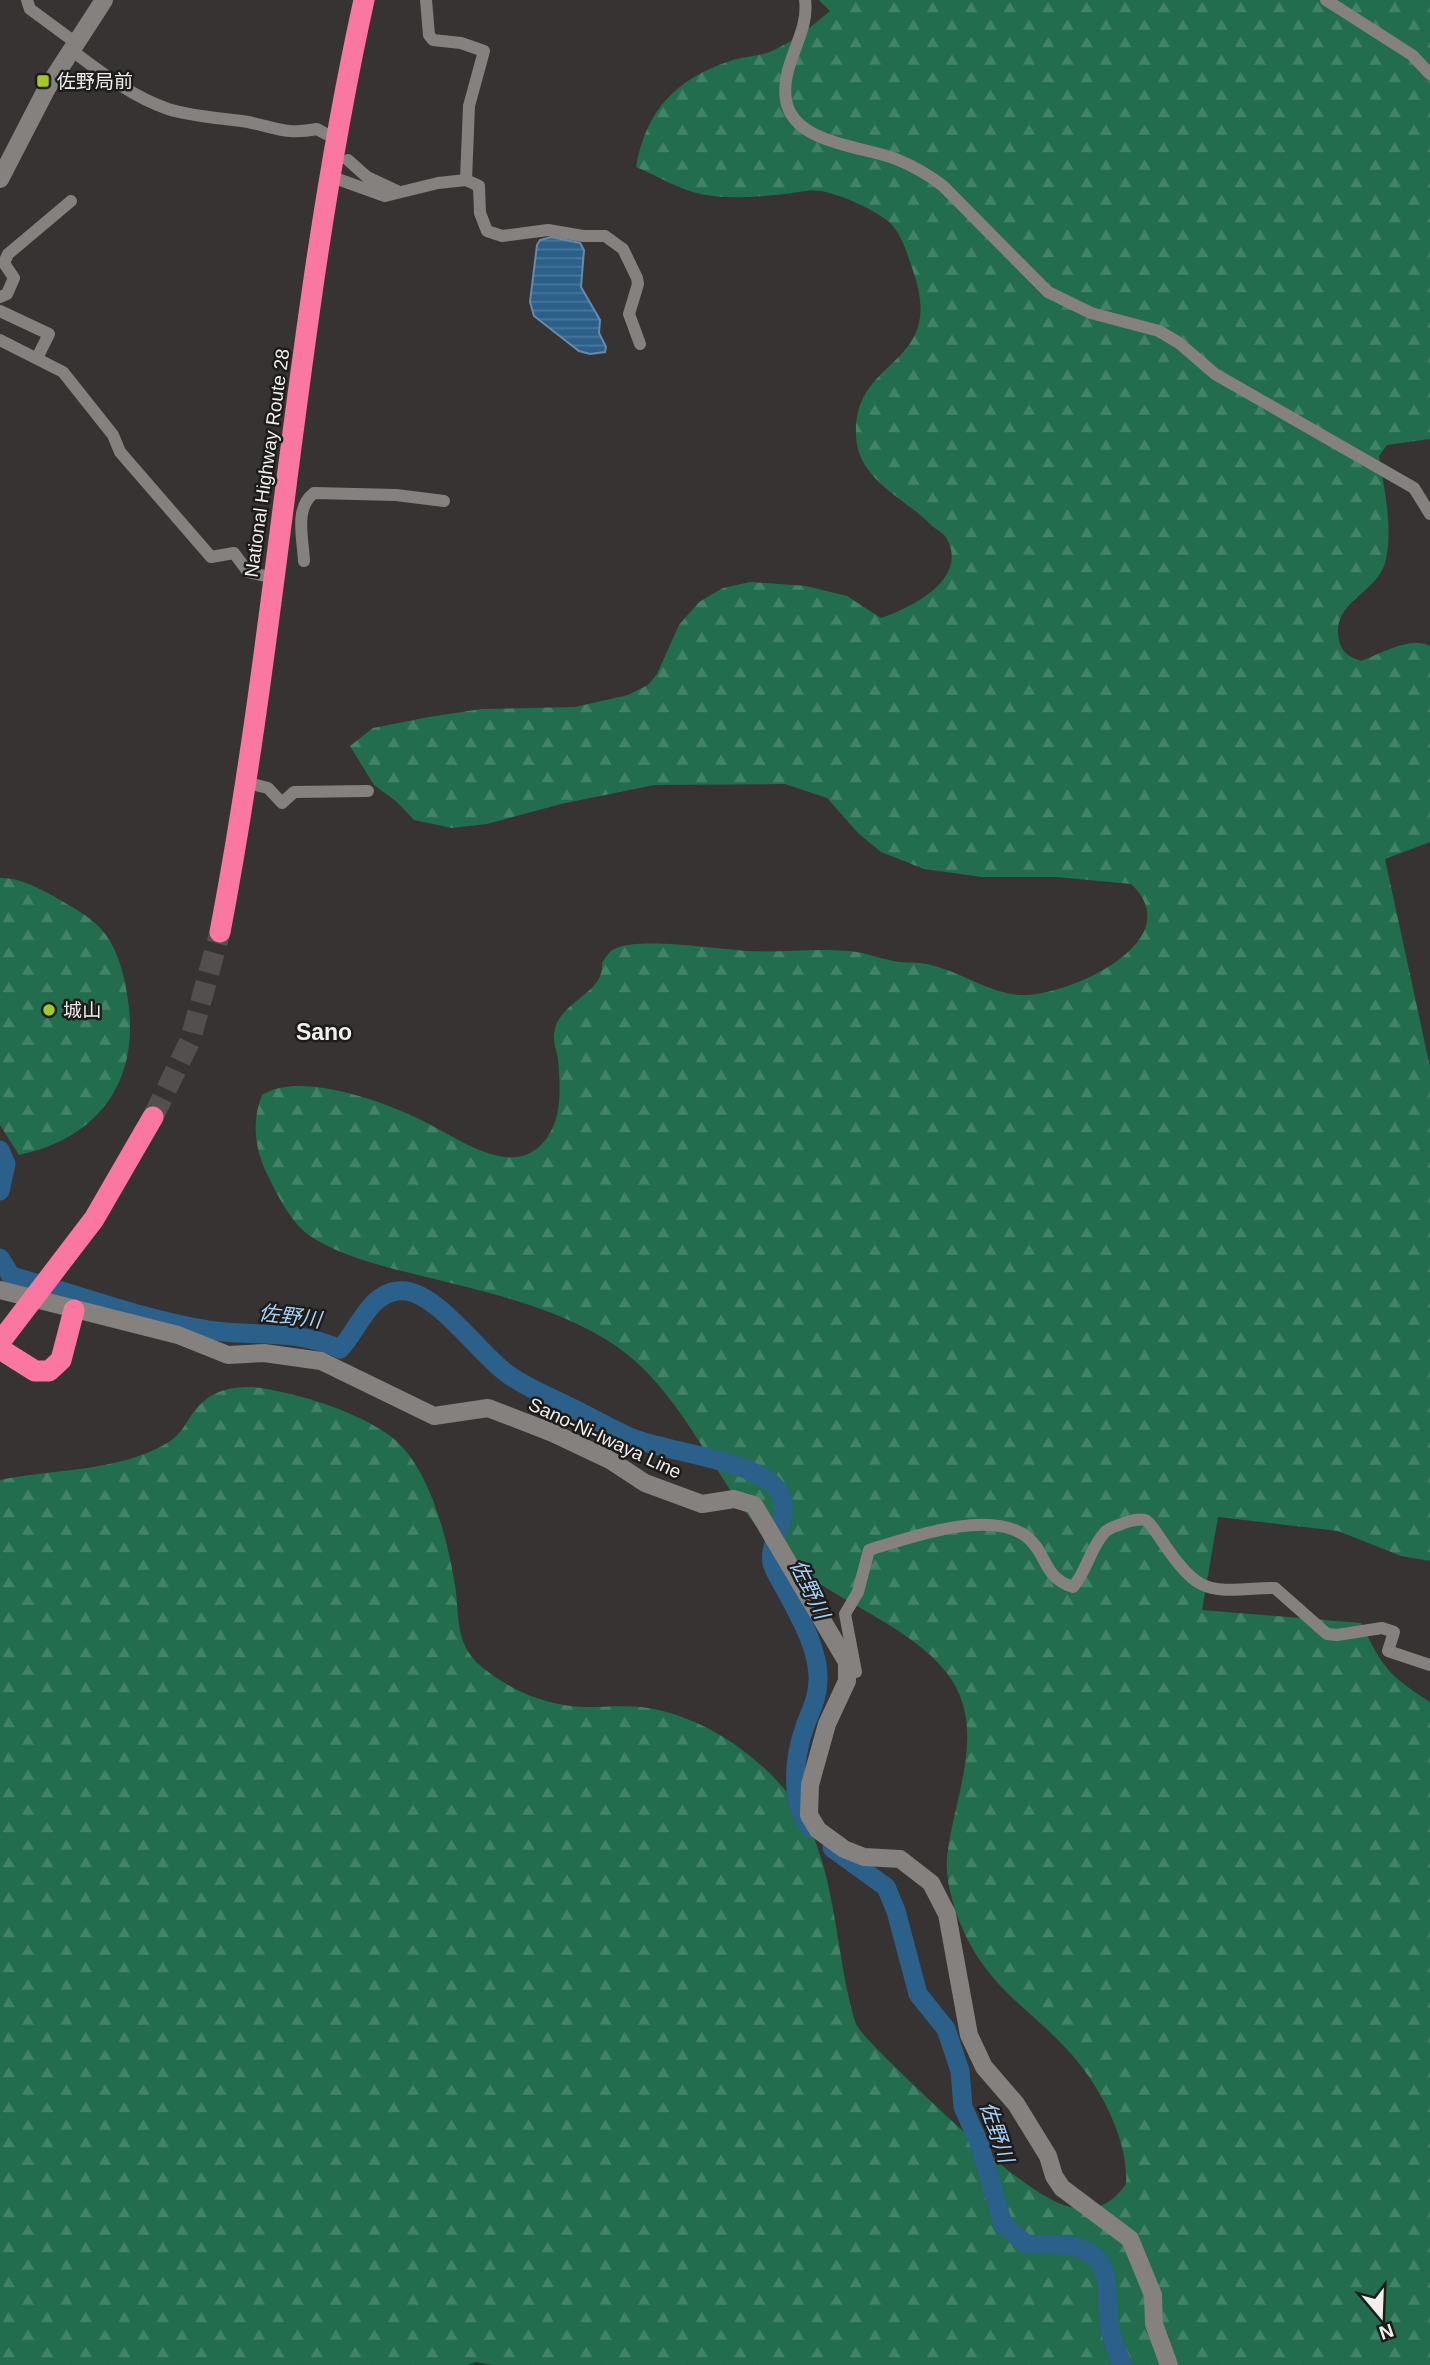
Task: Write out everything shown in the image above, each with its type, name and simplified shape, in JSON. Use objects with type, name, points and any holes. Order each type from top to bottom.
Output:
[{"type":"highway","name":"National Highway Route 28","points":[[220,932],[274,578],[309,320],[364,0]]},
{"type":"highway","points":[[0,1342],[72,1251],[116,1185],[153,1116]]},
{"type":"highway","points":[[0,1349],[34,1371],[49,1371],[61,1360],[74,1310]]},
{"type":"main road","points":[[0,179],[47,88],[104,0]]},
{"type":"main road","name":"Sano-Ni-Iwaya Line","points":[[0,1290],[178,1335],[228,1355],[264,1353],[332,1364],[434,1416],[488,1408],[553,1433],[610,1460],[645,1483],[702,1504],[730,1499],[747,1501],[760,1511],[844,1652],[848,1674]]},
{"type":"main road","points":[[848,1674],[827,1724],[810,1785],[809,1815],[818,1830],[844,1849],[864,1857],[900,1859],[931,1883],[947,1914],[969,2035],[979,2057],[1016,2104],[1048,2156],[1054,2176],[1062,2188],[1129,2239],[1153,2295],[1154,2324],[1169,2365]]},
{"type":"street","points":[[27,0],[30,9],[118,86],[170,109],[253,123],[279,132],[294,133],[317,129],[326,134]]},
{"type":"street","points":[[426,0],[429,35],[433,40],[461,43],[484,51],[470,106],[466,180]]},
{"type":"street","points":[[805,0],[805,17],[791,56],[786,89],[786,102],[801,124],[823,138],[880,153],[925,172],[943,186],[1048,292],[1091,313],[1159,331],[1179,343],[1215,374],[1414,488],[1430,514]]},
{"type":"street","points":[[1326,0],[1412,55],[1430,74]]},
{"type":"street","points":[[348,160],[367,177],[398,192]]},
{"type":"street","points":[[332,177],[385,196],[466,180],[479,186],[481,213],[488,231],[502,236],[548,230],[583,236],[605,236],[623,250],[638,284],[629,314],[640,344]]},
{"type":"street","points":[[0,297],[7,295],[14,278],[4,262],[8,254],[72,201]]},
{"type":"street","points":[[0,312],[49,334],[37,358]]},
{"type":"street","points":[[0,340],[63,372],[113,435],[120,452],[211,557],[234,553],[248,572],[274,578]]},
{"type":"street","points":[[304,561],[301,512],[307,498],[314,492],[396,495],[444,501]]},
{"type":"street","points":[[244,782],[268,788],[282,803],[294,792],[368,791]]},
{"type":"street","points":[[848,1674],[856,1672],[845,1614],[858,1592],[869,1550],[966,1525],[991,1525],[1025,1536],[1058,1582],[1073,1587],[1082,1576],[1096,1542],[1107,1529],[1134,1520],[1145,1520],[1153,1526],[1175,1562],[1203,1585],[1219,1588],[1275,1588],[1327,1633],[1337,1635],[1382,1628],[1394,1632],[1388,1651],[1430,1665]]},
{"type":"green space","points":[[819,0],[1430,0],[1430,439],[1387,445],[1379,456],[1388,521],[1386,559],[1375,581],[1348,606],[1338,627],[1339,640],[1344,651],[1361,661],[1413,643],[1430,646],[1430,842],[1385,859],[1430,1067],[1430,1561],[1401,1556],[1338,1531],[1218,1517],[1202,1610],[1361,1623],[1381,1661],[1405,1685],[1430,1702],[1430,2365],[493,2365],[476,2362],[467,2365],[0,2365],[0,1480],[100,1466],[139,1456],[168,1443],[203,1402],[227,1389],[255,1387],[331,1406],[374,1425],[401,1446],[414,1462],[434,1502],[452,1566],[462,1639],[473,1658],[493,1676],[517,1690],[557,1704],[641,1707],[678,1715],[713,1731],[760,1764],[787,1792],[804,1816],[816,1843],[832,1903],[856,2024],[864,2034],[903,2075],[981,2147],[1014,2175],[1053,2201],[1070,2207],[1100,2206],[1112,2200],[1126,2184],[1122,2146],[1107,2107],[1096,2088],[1072,2055],[1006,1992],[984,1966],[973,1950],[957,1914],[949,1886],[947,1858],[965,1763],[966,1716],[959,1693],[946,1672],[914,1642],[813,1579],[769,1541],[726,1484],[666,1394],[643,1368],[616,1346],[548,1311],[366,1261],[313,1238],[292,1218],[282,1202],[257,1146],[256,1116],[262,1095],[279,1088],[299,1086],[345,1092],[392,1107],[494,1155],[526,1155],[540,1146],[552,1129],[557,1113],[560,1095],[554,1037],[557,1023],[563,1013],[596,983],[601,974],[602,963],[610,952],[628,945],[661,944],[748,951],[855,952],[893,961],[931,965],[998,991],[1021,995],[1066,987],[1092,976],[1116,962],[1135,945],[1146,926],[1146,905],[1131,884],[1056,877],[982,877],[924,869],[881,852],[858,833],[827,798],[785,784],[654,785],[561,804],[487,824],[452,828],[414,820],[397,802],[374,785],[350,746],[373,728],[429,717],[481,709],[575,707],[628,695],[648,685],[657,674],[679,625],[699,602],[723,588],[750,582],[806,586],[847,596],[881,618],[920,599],[943,579],[950,567],[952,554],[947,539],[873,476],[858,451],[856,435],[859,409],[869,389],[910,344],[918,325],[920,301],[912,268],[897,231],[873,211],[821,191],[744,197],[705,195],[679,187],[636,167],[647,129],[656,113],[679,87],[711,68],[735,59],[767,53],[788,43],[830,11]]},
{"type":"green space","points":[[0,878],[21,881],[42,890],[82,913],[101,929],[111,942],[121,966],[128,1000],[130,1029],[127,1056],[120,1080],[108,1102],[92,1120],[71,1135],[47,1147],[19,1155],[0,1125]]},
{"type":"water","points":[[551,237],[580,243],[584,250],[581,287],[600,320],[599,333],[606,347],[605,352],[590,354],[579,351],[534,316],[530,302],[537,245],[540,240]]},
{"type":"waterway","name":"佐野川","points":[[0,1150],[6,1164],[0,1191]]},
{"type":"waterway","name":"佐野川","points":[[0,1258],[11,1276],[109,1306],[208,1330],[289,1335],[340,1349],[364,1314],[379,1299],[398,1291],[412,1292],[441,1310],[497,1365],[531,1388],[632,1438],[734,1465],[769,1481],[783,1501],[782,1519],[773,1545],[772,1563],[808,1634],[817,1669],[817,1692],[801,1738],[795,1778],[799,1805],[810,1828]]},
{"type":"waterway","name":"佐野川","points":[[832,1848],[886,1887],[896,1911],[918,1994],[946,2029],[960,2071],[963,2107],[979,2143],[1003,2224],[1026,2244],[1075,2247],[1097,2259],[1106,2277],[1110,2328],[1123,2365]]},
{"type":"tunnel","points":[[153,1117],[190,1041],[220,932]]},
{"type":"place","name":"佐野局前","points":[[43,81]]},
{"type":"place","name":"城山","points":[[49,1010]]},
{"type":"district","name":"Sano","points":[[324,1032]]}]
